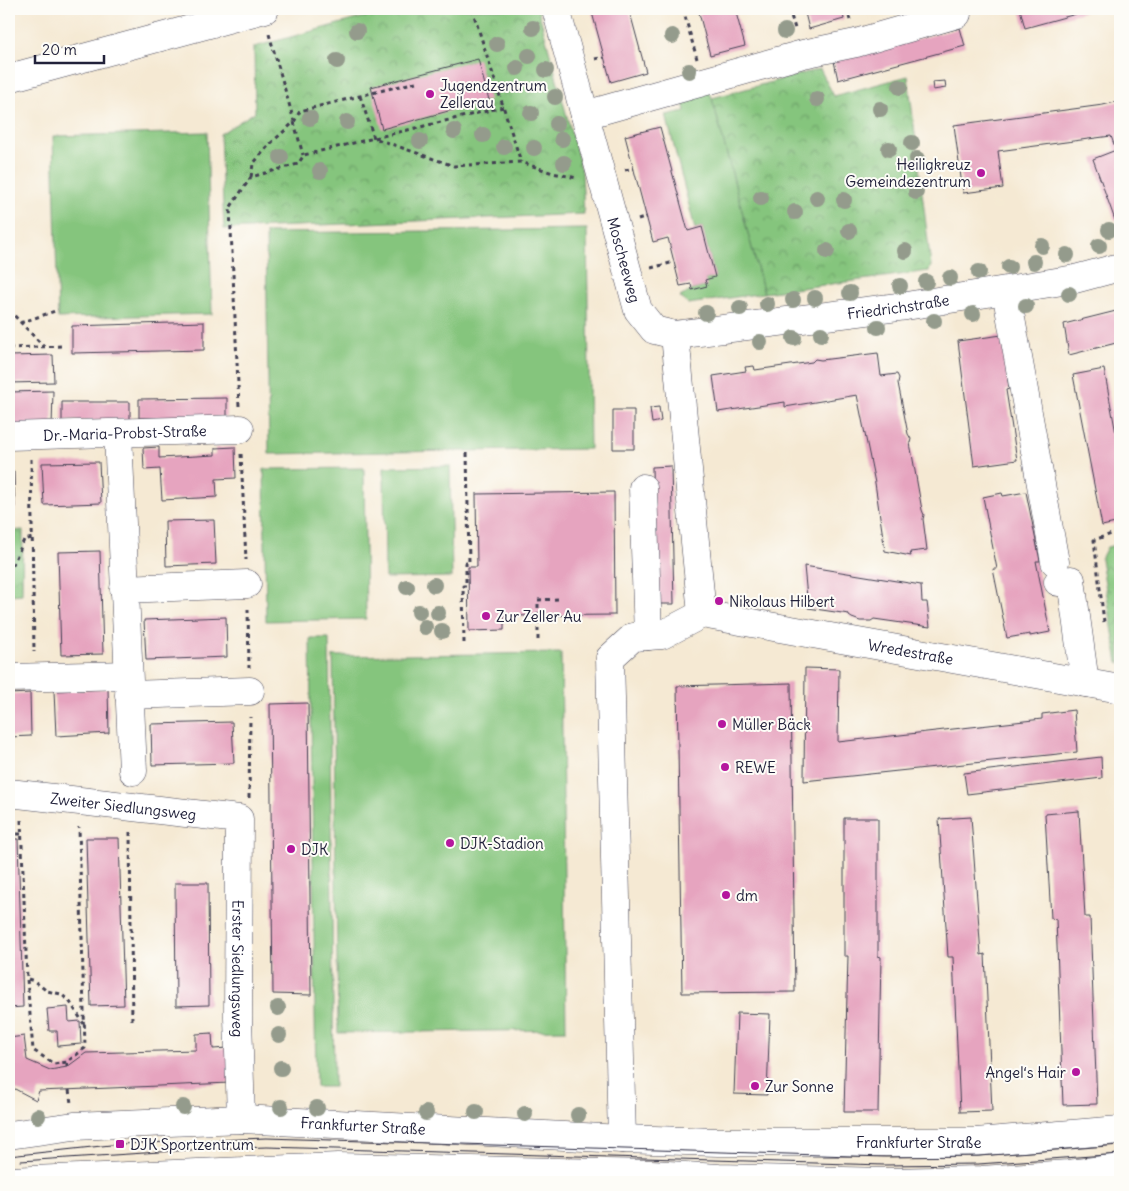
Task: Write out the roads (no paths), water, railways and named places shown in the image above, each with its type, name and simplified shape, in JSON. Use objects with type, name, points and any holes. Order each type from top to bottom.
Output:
[{"type":"street","points":[[9,78],[265,9]]},
{"type":"street","name":"Moscheeweg","points":[[556,9],[638,310],[654,330],[675,334]]},
{"type":"street","points":[[585,115],[703,81],[803,54],[856,43],[957,14]]},
{"type":"street","name":"Friedrichstraße","points":[[675,334],[906,306],[1006,291],[1075,279],[1120,267]]},
{"type":"street","points":[[1006,291],[1056,572],[1071,580],[1085,683]]},
{"type":"street","points":[[622,1140],[610,658],[633,637],[662,636],[702,614],[675,334]]},
{"type":"street","name":"Dr.-Maria-Probst-Straße","points":[[19,436],[240,429]]},
{"type":"street","points":[[118,434],[133,772]]},
{"type":"street","points":[[644,488],[648,636]]},
{"type":"street","points":[[124,589],[247,584]]},
{"type":"street","name":"Wredestraße","points":[[702,614],[1120,689]]},
{"type":"street","points":[[21,677],[250,691]]},
{"type":"street","name":"Zweiter Siedlungsweg","points":[[14,794],[239,819]]},
{"type":"street","name":"Erster Siedlungsweg","points":[[239,819],[238,1017],[241,1119]]},
{"type":"street","name":"Frankfurter Straße","points":[[9,1135],[74,1126],[241,1119],[622,1140],[718,1142],[976,1142],[1120,1130]]},
{"type":"street","points":[[718,1142],[719,1180]]},
{"type":"street","points":[[26,1181],[338,1167],[652,1174],[719,1180],[886,1182],[973,1180],[1068,1174],[1120,1168]]},
{"type":"tram line","points":[[9,1156],[120,1144],[266,1138],[885,1157],[979,1156],[1120,1145]]},
{"type":"tram line","points":[[21,1161],[267,1147],[884,1165],[978,1164],[1120,1154]]},
{"type":"place","name":"Jugendzentrum Zellerau","points":[[430,94]]},
{"type":"place","name":"Heiligkreuz Gemeindezentrum","points":[[981,173]]},
{"type":"place","name":"Nikolaus Hilbert","points":[[719,601]]},
{"type":"place","name":"Zur Zeller Au","points":[[486,616]]},
{"type":"place","name":"Müller Bäck","points":[[722,724]]},
{"type":"place","name":"REWE","points":[[725,767]]},
{"type":"place","name":"DJK-Stadion","points":[[450,843]]},
{"type":"place","name":"DJK","points":[[291,849]]},
{"type":"place","name":"dm","points":[[726,895]]},
{"type":"place","name":"Angel‘s Hair","points":[[1076,1072]]},
{"type":"place","name":"Zur Sonne","points":[[755,1086]]},
{"type":"place","name":"DJK Sportzentrum","points":[[120,1144]]}]
